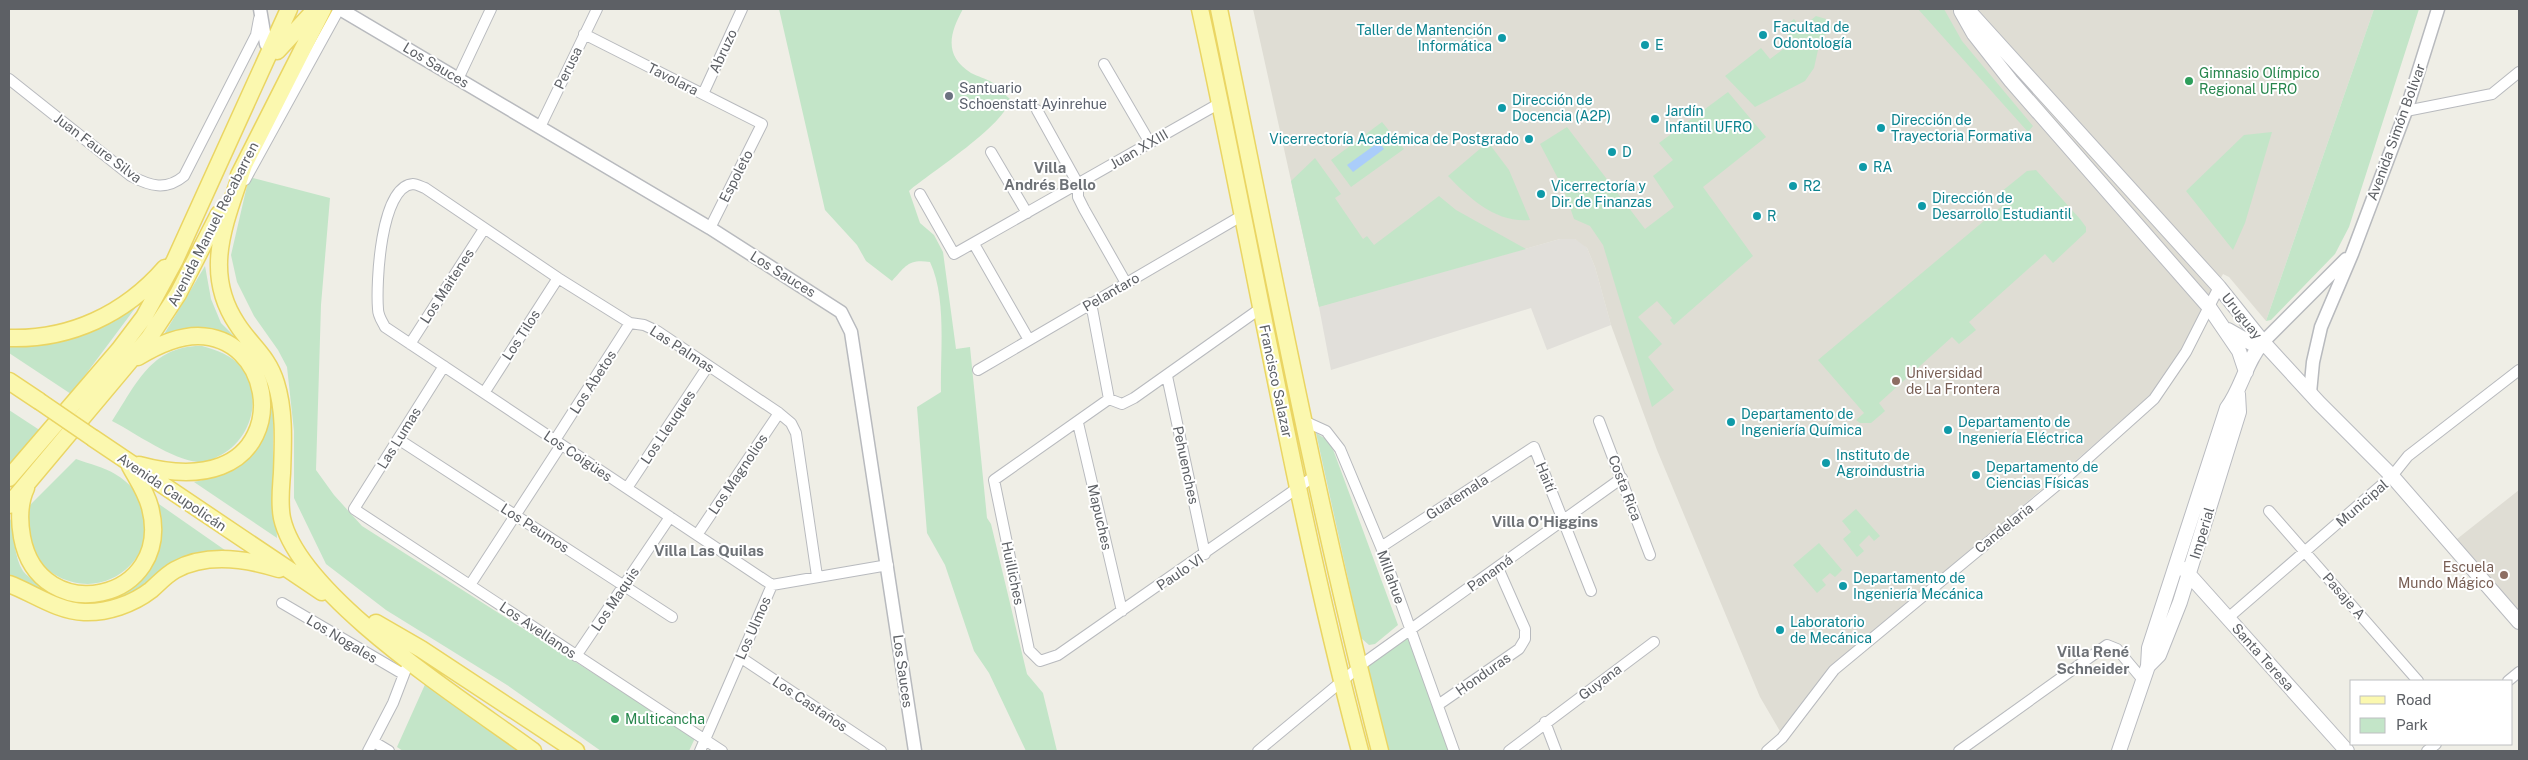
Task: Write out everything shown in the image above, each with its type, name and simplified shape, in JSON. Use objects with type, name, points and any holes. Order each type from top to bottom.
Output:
[{"type":"main road","points":[[252,90],[277,9]]},
{"type":"main road","name":"Avenida Manuel Recabarren","points":[[9,478],[144,317],[170,272],[289,9]]},
{"type":"main road","points":[[259,74],[285,40],[316,9]]},
{"type":"main road","name":"Avenida Manuel Recabarren","points":[[9,505],[131,360],[178,294],[323,9]]},
{"type":"main road","name":"Francisco Salazar","points":[[1200,9],[1310,551],[1360,751]]},
{"type":"main road","name":"Francisco Salazar","points":[[1219,9],[1304,421],[1358,668],[1380,751]]},
{"type":"main road","name":"Uruguay","points":[[1960,9],[1974,34],[2011,82],[2210,307],[2239,351],[2246,372]]},
{"type":"main road","name":"Uruguay","points":[[1967,9],[2219,287],[2261,344],[2392,476],[2519,622]]},
{"type":"main road","points":[[244,165],[219,244],[220,283],[232,316],[244,334],[263,354],[278,391],[284,437],[280,503],[282,519],[299,557],[336,601]]},
{"type":"main road","points":[[9,338],[42,337],[68,332],[119,310],[140,294],[172,260],[187,233]]},
{"type":"main road","points":[[2222,325],[2238,338],[2261,344]]},
{"type":"main road","points":[[127,462],[184,472],[200,471],[222,466],[237,456],[250,442],[260,421],[262,410],[261,387],[252,366],[237,350],[218,340],[197,336],[181,338],[153,348],[131,360]]},
{"type":"main road","name":"Imperial","points":[[2119,751],[2148,666],[2149,648],[2227,408],[2238,394],[2246,372],[2261,344]]},
{"type":"main road","name":"Avenida Caupolicán","points":[[9,381],[299,578],[421,649],[576,751]]},
{"type":"main road","name":"Imperial","points":[[2148,666],[2159,655],[2189,575],[2239,412],[2238,394]]},
{"type":"main road","points":[[30,480],[22,497],[20,527],[26,552],[32,563],[42,577],[57,587],[85,594],[108,592],[132,580],[150,549],[154,535],[150,506],[127,462]]},
{"type":"main road","points":[[9,584],[59,606],[82,612],[95,612],[131,602],[176,570],[199,562],[227,559],[241,561],[272,567],[299,578]]},
{"type":"main road","name":"Santa Teresa","points":[[2178,563],[2347,751]]},
{"type":"main road","name":"Avenida Caupolicán","points":[[336,601],[407,668],[533,751]]},
{"type":"street","points":[[260,9],[266,44]]},
{"type":"street","name":"Juan Faure Silva","points":[[9,79],[124,170],[143,182],[155,186],[176,182],[184,176],[256,36],[260,9]]},
{"type":"street","name":"Los Sauces","points":[[340,9],[710,228],[836,308],[846,318],[851,332],[888,565],[914,751]]},
{"type":"street","name":"Avenida Manuel Recabarren","points":[[230,207],[340,9]]},
{"type":"street","points":[[458,79],[491,9]]},
{"type":"street","name":"Perusa","points":[[540,127],[596,9]]},
{"type":"street","name":"Abruzo","points":[[703,94],[742,9]]},
{"type":"street","name":"Avenida Simón Bolívar","points":[[2310,393],[2313,362],[2321,327],[2352,254],[2406,111],[2438,9]]},
{"type":"street","name":"Tavolara","points":[[584,34],[762,124]]},
{"type":"street","points":[[1104,64],[1150,143]]},
{"type":"street","points":[[2406,111],[2492,94],[2519,72]]},
{"type":"street","name":"Juan XXIII","points":[[920,194],[954,254],[1220,103]]},
{"type":"street","points":[[1037,110],[1078,184],[1078,197],[1084,209],[1126,283]]},
{"type":"street","name":"Espoleto","points":[[710,228],[762,124]]},
{"type":"street","points":[[991,152],[1027,213]]},
{"type":"street","name":"Las Palmas","points":[[385,327],[378,310],[380,251],[386,219],[403,188],[413,184],[424,188],[558,278],[630,323],[644,325],[657,331],[780,412],[792,423],[796,433],[817,576]]},
{"type":"street","name":"Pelantaro","points":[[978,370],[1243,215]]},
{"type":"street","name":"Los Maitenes","points":[[410,344],[484,228]]},
{"type":"street","points":[[974,244],[1029,340]]},
{"type":"street","name":"Avenida Simón Bolívar","points":[[2261,344],[2352,254]]},
{"type":"street","name":"Los Tilos","points":[[484,393],[558,278]]},
{"type":"street","name":"Candelaria","points":[[1767,751],[1782,738],[1834,670],[2068,476],[2140,412],[2169,378],[2210,307],[2219,287]]},
{"type":"street","points":[[1092,304],[1109,400]]},
{"type":"street","points":[[1109,400],[1122,404],[1167,376],[1261,308]]},
{"type":"street","name":"Los Abetos","points":[[470,585],[516,514],[630,323]]},
{"type":"street","name":"Los Coigües","points":[[385,327],[772,585]]},
{"type":"street","name":"Las Lumas","points":[[354,509],[444,366]]},
{"type":"street","name":"Los Lleuques","points":[[627,488],[708,366]]},
{"type":"street","name":"Municipal","points":[[2228,618],[2392,476],[2408,456],[2519,370]]},
{"type":"street","name":"Pehuenches","points":[[1167,376],[1205,554]]},
{"type":"street","points":[[1078,423],[1109,400]]},
{"type":"street","name":"Los Magnolios","points":[[698,535],[780,412]]},
{"type":"street","name":"Millahue","points":[[1304,421],[1326,431],[1337,442],[1381,547],[1454,751]]},
{"type":"street","name":"Costa Rica","points":[[1599,421],[1650,554]]},
{"type":"street","name":"Huilliches","points":[[1040,661],[1029,650],[994,480],[1078,423]]},
{"type":"street","name":"Mapuches","points":[[1078,423],[1122,611]]},
{"type":"street","name":"Los Peumos","points":[[398,439],[672,617]]},
{"type":"street","name":"Guatemala","points":[[1381,547],[1534,447]]},
{"type":"street","name":"Haití","points":[[1534,447],[1591,591]]},
{"type":"street","name":"Paulo VI","points":[[1040,661],[1058,655],[1316,475]]},
{"type":"street","name":"Panamá","points":[[1258,751],[1358,668],[1622,478]]},
{"type":"street","name":"Los Avellanos","points":[[354,509],[722,751]]},
{"type":"street","name":"Pasaje A","points":[[2269,512],[2417,680]]},
{"type":"street","name":"Los Maquis","points":[[576,656],[670,517]]},
{"type":"street","name":"Los Ulmos","points":[[700,751],[706,741],[772,585],[888,565]]},
{"type":"street","name":"Honduras","points":[[1438,705],[1519,648],[1525,639],[1525,629],[1498,568]]},
{"type":"street","name":"Los Nogales","points":[[282,603],[407,668]]},
{"type":"street","name":"Guyana","points":[[1509,751],[1545,722],[1654,642]]},
{"type":"street","points":[[1959,751],[2107,644],[2117,649],[2142,680]]},
{"type":"street","name":"Los Castaños","points":[[740,657],[881,751]]},
{"type":"street","points":[[368,751],[393,703],[407,668]]},
{"type":"street","points":[[2509,680],[2519,672]]},
{"type":"street","points":[[1545,722],[1556,751]]},
{"type":"street","points":[[374,742],[389,751]]},
{"type":"shaded area","name":"Universidad de La Frontera","points":[[1253,9],[2374,9],[2266,321],[2229,277],[2223,274],[2171,368],[2153,393],[2066,469],[1832,666],[1781,733],[1760,697],[1657,450],[1611,325],[1595,267],[1587,248],[1575,239],[1560,239],[1319,307]]},
{"type":"shaded area","points":[[1560,239],[1575,239],[1587,248],[1595,267],[1611,325],[1547,350],[1531,308],[1331,370],[1319,307]]},
{"type":"shaded area","name":"Escuela Mundo Mágico","points":[[2519,490],[2519,611],[2457,539]]},
{"type":"green space","points":[[779,9],[963,9],[952,36],[953,52],[956,59],[971,73],[995,85],[1010,99],[996,122],[982,135],[909,191],[920,223],[934,235],[943,252],[956,349],[970,347],[987,518],[991,524],[1027,674],[1043,693],[1057,751],[1026,751],[989,673],[974,651],[945,565],[927,533],[917,407],[941,392],[942,343],[939,292],[930,262],[923,261],[908,265],[892,281],[866,261],[857,245],[825,210]]},
{"type":"green space","points":[[1918,9],[1944,9],[1962,41],[2033,126],[2028,132]]},
{"type":"green space","points":[[2374,9],[2419,9],[2349,227],[2335,254],[2271,320],[2266,321]]},
{"type":"green space","points":[[1816,16],[1826,19],[1832,27],[1820,41],[1814,68],[1805,81],[1755,107],[1725,76],[1761,48],[1770,59],[1793,42],[1783,28],[1794,19],[1801,28]]},
{"type":"green space","points":[[1728,92],[1766,137],[1703,187],[1753,256],[1674,325],[1670,320],[1672,318],[1657,301],[1638,317],[1662,344],[1648,357],[1674,390],[1652,407],[1603,245],[1590,226],[1574,219],[1564,190],[1540,144],[1567,127],[1645,229],[1674,207],[1653,176],[1673,160],[1659,143]]},
{"type":"green space","points":[[1382,122],[1404,149],[1351,187],[1331,160]]},
{"type":"green space","points":[[2272,132],[2245,223],[2233,250],[2186,191],[2244,135]]},
{"type":"green space","points":[[1488,142],[1509,170],[1530,220],[1506,218],[1484,208],[1448,176]]},
{"type":"green space","points":[[1315,158],[1341,194],[1335,198],[1363,239],[1367,236],[1374,245],[1439,196],[1456,210],[1526,249],[1319,307],[1291,181]]},
{"type":"green space","points":[[2036,170],[2080,219],[2086,227],[2086,232],[2053,263],[2045,254],[1969,322],[1976,330],[1959,344],[1952,337],[1879,403],[1885,411],[1871,423],[1860,423],[1856,420],[1864,413],[1818,360],[2003,205],[1996,196],[2027,171]]},
{"type":"green space","points":[[249,177],[330,198],[321,305],[316,470],[334,495],[362,526],[695,738],[689,751],[601,751],[507,685],[386,610],[326,564],[294,498],[294,431],[287,367],[278,350],[254,316],[237,282],[231,255]]},
{"type":"green space","points":[[205,266],[211,299],[221,323],[252,354],[266,374],[274,404],[273,449],[277,538],[194,482],[223,473],[241,462],[248,454],[268,418],[236,346],[160,341]]},
{"type":"green space","points":[[139,303],[71,394],[9,353],[9,345],[37,345]]},
{"type":"green space","points":[[202,346],[233,359],[241,367],[248,379],[252,392],[253,405],[250,418],[238,441],[228,450],[206,462],[188,460],[154,445],[112,421],[138,381],[157,360],[170,352],[184,347]]},
{"type":"green space","points":[[9,410],[41,431],[9,468]]},
{"type":"green space","points":[[1316,433],[1329,441],[1334,452],[1398,625],[1375,644],[1369,645],[1361,638]]},
{"type":"green space","points":[[76,459],[101,467],[115,474],[136,492],[146,512],[146,534],[139,554],[125,570],[106,581],[84,584],[59,577],[38,561],[30,542],[26,509]]},
{"type":"green space","points":[[156,502],[232,555],[205,557],[186,561],[135,594],[111,605],[98,608],[74,607],[64,604],[9,580],[9,522],[11,519],[16,553],[23,571],[49,592],[62,599],[89,603],[103,602],[128,591],[147,573],[156,554],[159,522]]},
{"type":"green space","points":[[1856,509],[1880,536],[1874,541],[1869,535],[1859,545],[1864,551],[1857,557],[1843,539],[1851,532],[1842,521]]},
{"type":"green space","points":[[1819,543],[1842,570],[1835,577],[1830,573],[1822,580],[1826,585],[1817,593],[1793,565]]},
{"type":"green space","points":[[1411,630],[1454,751],[1380,751],[1358,668]]},
{"type":"green space","points":[[427,680],[525,751],[403,751],[397,747]]},
{"type":"water","points":[[1379,142],[1384,149],[1353,172],[1347,165]]},
{"type":"place","name":"Facultad de Odontología","points":[[1763,35]]},
{"type":"place","name":"Taller de Mantención Informática","points":[[1502,38]]},
{"type":"place","name":"E","points":[[1645,45]]},
{"type":"place","name":"Gimnasio Olímpico Regional UFRO","points":[[2189,81]]},
{"type":"place","name":"Santuario Schoenstatt Ayinrehue","points":[[949,96]]},
{"type":"place","name":"Dirección de Docencia (A2P)","points":[[1502,108]]},
{"type":"place","name":"Jardín Infantil UFRO","points":[[1655,119]]},
{"type":"place","name":"Dirección de Trayectoria Formativa","points":[[1881,128]]},
{"type":"place","name":"Vicerrectoría Académica de Postgrado","points":[[1529,139]]},
{"type":"place","name":"D","points":[[1612,152]]},
{"type":"place","name":"RA","points":[[1863,167]]},
{"type":"place","name":"R2","points":[[1793,186]]},
{"type":"place","name":"Vicerrectoría y Dir. de Finanzas","points":[[1541,194]]},
{"type":"place","name":"Dirección de Desarrollo Estudiantil","points":[[1922,206]]},
{"type":"place","name":"R","points":[[1757,216]]},
{"type":"place","name":"Universidad de La Frontera","points":[[1896,381]]},
{"type":"place","name":"Departamento de Ingeniería Química","points":[[1731,422]]},
{"type":"place","name":"Departamento de Ingeniería Eléctrica","points":[[1948,430]]},
{"type":"place","name":"Instituto de Agroindustria","points":[[1826,463]]},
{"type":"place","name":"Departamento de Ciencias Físicas","points":[[1976,475]]},
{"type":"place","name":"Escuela Mundo Mágico","points":[[2504,575]]},
{"type":"place","name":"Departamento de Ingeniería Mecánica","points":[[1843,586]]},
{"type":"place","name":"Laboratorio de Mecánica","points":[[1780,630]]},
{"type":"place","name":"Multicancha","points":[[615,719]]},
{"type":"district","name":"Villa Andrés Bello","points":[[1050,176]]},
{"type":"district","name":"Villa O'Higgins","points":[[1545,521]]},
{"type":"district","name":"Villa Las Quilas","points":[[709,550]]},
{"type":"district","name":"Villa René Schneider","points":[[2093,660]]}]
